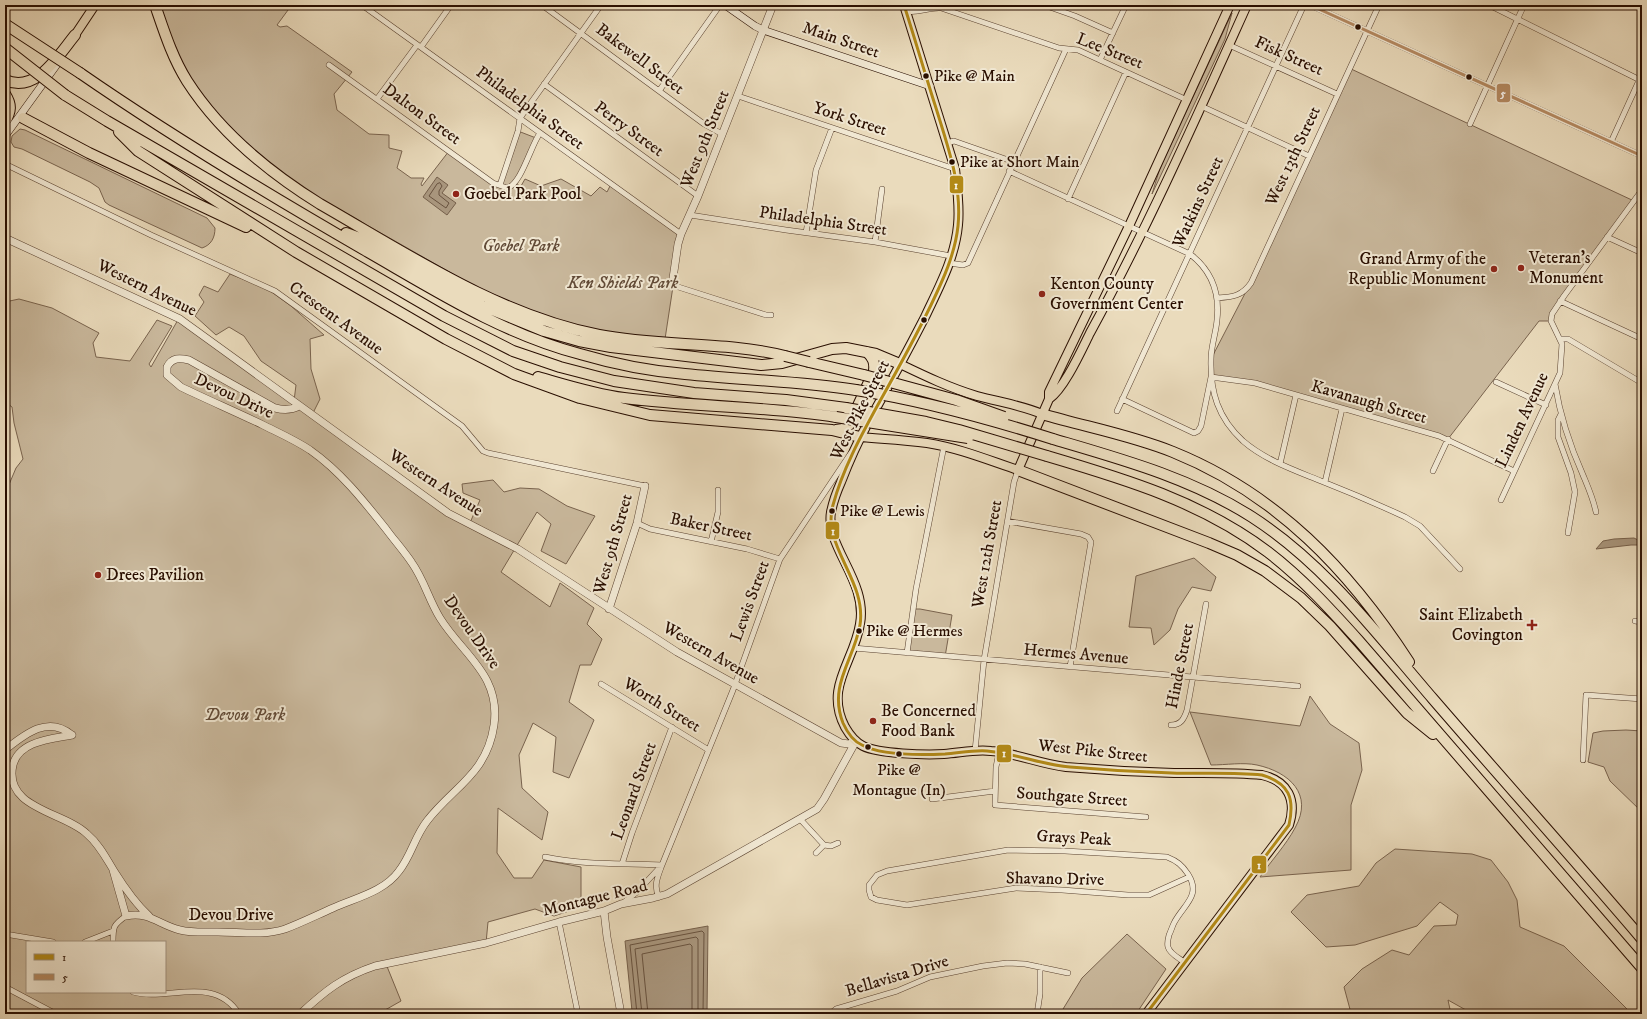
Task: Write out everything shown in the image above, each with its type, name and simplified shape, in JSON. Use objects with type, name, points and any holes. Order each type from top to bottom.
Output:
[{"type":"highway","points":[[155,5],[168,44],[187,81],[202,101],[244,147],[297,190],[475,292],[513,309],[552,323],[573,329],[624,339],[640,346],[688,356],[761,366],[782,363],[832,349],[846,348],[867,352],[900,364]]},
{"type":"highway","points":[[5,24],[208,158],[319,224],[480,316],[515,332],[578,354],[638,368],[684,374],[787,382],[856,390],[914,400],[1054,436]]},
{"type":"highway","points":[[5,80],[15,83],[31,81],[46,70],[75,35]]},
{"type":"highway","points":[[5,48],[65,95],[107,121],[444,316],[492,341],[536,359],[607,380],[682,391],[786,400],[846,408],[926,422],[1019,447],[1113,476],[1178,500],[1230,527],[1269,553],[1296,575],[1329,608],[1642,968]]},
{"type":"highway","points":[[5,94],[10,101],[11,106],[5,122]]},
{"type":"highway","points":[[22,118],[89,153],[296,252]]},
{"type":"highway","points":[[107,121],[138,151],[296,252],[481,358],[514,374],[553,389],[650,415],[832,430],[860,437]]},
{"type":"highway","points":[[319,224],[362,239],[483,306],[517,321],[579,341],[640,346],[686,345],[746,350],[785,356],[864,375],[956,400],[1086,448],[1166,475],[1190,484],[1220,499],[1264,525],[1296,550],[1329,580],[1356,608],[1433,699],[1642,939]]},
{"type":"highway","points":[[832,430],[843,429],[849,425],[874,371],[873,358],[867,352]]},
{"type":"highway","points":[[481,358],[570,386],[633,399],[785,411],[836,417],[1019,447]]},
{"type":"highway","points":[[1042,414],[1126,436],[1173,452],[1220,474],[1248,490],[1301,531],[1346,578],[1399,646],[1433,699]]},
{"type":"highway","points":[[1018,470],[1209,543],[1238,555],[1265,571],[1301,598],[1330,626],[1407,713],[1455,752]]},
{"type":"main road","points":[[75,35],[95,5]]},
{"type":"main road","points":[[1230,5],[1129,226],[1048,392],[1049,399],[1056,395],[1072,368],[1117,284],[1247,5]]},
{"type":"main road","name":"West Pike Street","points":[[905,8],[955,169],[959,211],[957,229],[950,260],[941,285],[854,449],[831,513],[831,526],[835,539],[858,589],[861,599],[860,625],[838,686],[837,703],[846,729],[856,741],[868,748],[885,751],[930,754],[975,751],[999,752],[1039,762],[1068,767],[1173,773],[1262,775],[1274,779],[1284,786],[1287,790],[1293,808],[1289,825],[1146,1014]]},
{"type":"main road","points":[[900,364],[939,382],[977,396],[1029,408],[1042,414]]},
{"type":"main road","name":"West 12th Street","points":[[1018,470],[1049,399]]},
{"type":"main road","points":[[860,437],[910,441],[944,446],[1018,470]]},
{"type":"street","name":"Philadelphia Street","points":[[362,5],[681,234]]},
{"type":"street","points":[[377,100],[452,5]]},
{"type":"street","name":"Bakewell Street","points":[[542,5],[704,124],[722,134]]},
{"type":"street","points":[[540,133],[534,141],[515,184],[507,188],[500,185],[518,131],[520,118],[601,5]]},
{"type":"street","points":[[659,91],[720,5]]},
{"type":"street","name":"Main Street","points":[[725,5],[763,30],[930,86]]},
{"type":"street","name":"West 9th Street","points":[[672,285],[678,244],[681,234],[698,196],[773,5]]},
{"type":"street","points":[[1045,5],[1075,16],[1113,33]]},
{"type":"street","points":[[1100,60],[1126,5]]},
{"type":"street","name":"Watkins Street","points":[[1117,411],[1304,5]]},
{"type":"street","points":[[1310,5],[1642,156]]},
{"type":"street","name":"West 13th Street","points":[[1218,298],[1235,297],[1246,290],[1251,283],[1379,5]]},
{"type":"street","points":[[1489,5],[1579,50],[1641,78],[1611,142]]},
{"type":"street","points":[[1470,124],[1524,5]]},
{"type":"street","name":"Lee Street","points":[[905,8],[914,13],[934,7],[942,7],[1060,48],[1078,50],[1187,100]]},
{"type":"street","points":[[5,136],[66,52],[75,35]]},
{"type":"street","name":"Fisk Street","points":[[1229,45],[1337,94]]},
{"type":"street","points":[[1066,48],[1010,171],[1190,254],[1204,267],[1215,286],[1218,298],[1217,320],[1211,358],[1212,390],[1214,400],[1220,412],[1235,433],[1254,449],[1280,464],[1405,517],[1420,526],[1460,569]]},
{"type":"street","name":"Dalton Street","points":[[329,65],[493,183],[500,185]]},
{"type":"street","points":[[1068,199],[1126,72]]},
{"type":"street","name":"Perry Street","points":[[544,84],[698,196]]},
{"type":"street","name":"York Street","points":[[738,96],[955,169]]},
{"type":"street","points":[[1201,106],[1309,156]]},
{"type":"street","points":[[806,233],[816,170],[832,128]]},
{"type":"street","points":[[947,143],[954,141],[1014,162]]},
{"type":"street","name":"Crescent Avenue","points":[[5,164],[151,235],[275,291],[462,426],[483,450],[645,486]]},
{"type":"street","name":"Philadelphia Street","points":[[690,215],[875,242],[950,260],[963,265],[968,263],[1010,171]]},
{"type":"street","points":[[875,242],[882,189]]},
{"type":"street","name":"Linden Avenue","points":[[1501,500],[1560,374],[1562,344],[1552,320],[1552,314],[1560,300],[1642,190]]},
{"type":"street","points":[[1607,237],[1642,254]]},
{"type":"street","name":"Western Avenue","points":[[5,238],[180,319],[448,513],[518,549],[676,652],[734,685],[841,743],[849,744],[856,741]]},
{"type":"street","points":[[672,285],[766,315],[771,315]]},
{"type":"street","points":[[1560,300],[1642,340]]},
{"type":"street","points":[[1560,339],[1568,339],[1642,383]]},
{"type":"street","name":"Devou Drive","points":[[113,870],[126,916],[140,914],[150,917],[170,927],[188,931],[268,933],[291,926],[377,889],[389,882],[398,873],[406,861],[418,833],[426,822],[468,780],[481,763],[491,738],[495,711],[490,685],[484,672],[440,618],[425,585],[411,562],[350,486],[308,448],[180,387],[167,375],[167,367],[172,360],[179,358],[189,360],[275,408],[294,409],[299,406]]},
{"type":"street","points":[[1122,399],[1194,433],[1198,431],[1201,426],[1212,377]]},
{"type":"street","name":"Kavanaugh Street","points":[[1212,377],[1255,384],[1448,439],[1514,471]]},
{"type":"street","points":[[1496,382],[1546,405]]},
{"type":"street","points":[[1555,383],[1561,414],[1583,475],[1592,495],[1596,512]]},
{"type":"street","points":[[1280,464],[1296,396]]},
{"type":"street","points":[[1325,482],[1342,409]]},
{"type":"street","points":[[1561,414],[1557,425],[1558,437],[1571,473],[1575,492],[1568,533]]},
{"type":"street","points":[[1433,471],[1448,439]]},
{"type":"street","points":[[907,653],[916,590],[944,446]]},
{"type":"street","name":"Lewis Street","points":[[658,897],[655,891],[662,865],[707,749],[734,685],[780,559],[854,449]]},
{"type":"street","name":"West 12th Street","points":[[975,751],[984,660],[1007,521],[1014,482],[1018,470]]},
{"type":"street","name":"West 9th Street","points":[[609,609],[637,523],[645,486]]},
{"type":"street","points":[[712,542],[718,512],[718,490]]},
{"type":"street","points":[[1007,521],[1081,534],[1088,537],[1091,542],[1070,667]]},
{"type":"street","name":"Baker Street","points":[[637,523],[650,529],[747,549],[780,559]]},
{"type":"street","name":"Hinde Street","points":[[1171,725],[1176,725],[1184,719],[1190,698],[1206,604]]},
{"type":"street","points":[[1635,621],[1642,622]]},
{"type":"street","name":"Hermes Avenue","points":[[852,648],[1298,686]]},
{"type":"street","name":"Worth Street","points":[[601,684],[707,749]]},
{"type":"street","points":[[1583,760],[1586,694],[1642,699]]},
{"type":"street","name":"Devou Drive","points":[[5,750],[27,734],[49,726],[64,729],[72,735],[36,743],[23,749],[14,761],[12,775],[14,785],[23,798],[35,807],[73,823],[85,831],[106,856],[113,870],[139,907],[150,917]]},
{"type":"street","name":"Leonard Street","points":[[622,864],[632,833],[672,727]]},
{"type":"street","name":"Montague Road","points":[[300,1014],[334,984],[362,970],[486,943],[604,911],[621,904],[658,897],[679,888],[820,806],[856,741]]},
{"type":"street","points":[[932,799],[995,791],[999,752]]},
{"type":"street","name":"Southgate Street","points":[[995,791],[995,805],[1146,817]]},
{"type":"street","points":[[800,819],[824,845],[831,846],[838,843]]},
{"type":"street","points":[[816,853],[824,845]]},
{"type":"street","name":"Grays Peak","points":[[871,897],[869,885],[877,875],[887,871],[1008,850],[1064,851],[1167,858],[1182,864],[1190,877]]},
{"type":"street","points":[[545,857],[600,864],[662,865]]},
{"type":"street","name":"Lewis Street","points":[[621,904],[637,892],[662,865]]},
{"type":"street","points":[[1184,962],[1171,952],[1168,947],[1168,939],[1173,924],[1190,901],[1193,891],[1193,882],[1190,877]]},
{"type":"street","name":"Shavano Drive","points":[[871,897],[876,900],[907,905],[1016,888],[1149,895],[1190,877]]},
{"type":"street","points":[[604,911],[621,1014]]},
{"type":"street","points":[[87,941],[112,930],[117,922],[126,916]]},
{"type":"street","points":[[559,922],[578,1014]]},
{"type":"street","points":[[112,930],[113,941]]},
{"type":"street","points":[[5,934],[48,941]]},
{"type":"street","name":"Bellavista Drive","points":[[830,1014],[836,1010],[897,991],[930,977],[1007,963],[1025,964],[1068,973]]},
{"type":"street","points":[[1037,1014],[1040,994],[1040,967]]},
{"type":"street","points":[[5,987],[56,1014]]},
{"type":"street","points":[[166,992],[189,990],[215,995],[225,1000],[239,1014]]},
{"type":"street","points":[[140,993],[157,993]]},
{"type":"green space","name":"Goebel Park","points":[[157,5],[291,6],[277,25],[280,27],[287,26],[352,72],[334,94],[337,110],[369,134],[389,135],[389,148],[402,151],[397,168],[411,178],[424,178],[421,184],[422,186],[449,151],[493,183],[499,182],[518,131],[536,138],[515,184],[521,186],[525,179],[541,186],[561,179],[591,196],[600,187],[607,192],[611,184],[681,234],[665,339],[599,331],[553,320],[474,286],[293,183],[236,135],[208,103],[184,69]]},
{"type":"green space","points":[[1232,13],[1225,39],[1152,194],[1160,168]]},
{"type":"green space","points":[[1349,68],[1634,201],[1564,296],[1551,321],[1539,321],[1448,439],[1255,384],[1211,377],[1211,359],[1253,278]]},
{"type":"green space","points":[[20,129],[25,130],[207,218],[215,228],[212,241],[202,248],[109,205],[105,202],[99,188],[90,182],[22,149],[14,147],[11,142],[12,136]]},
{"type":"green space","name":"Devou Park","points":[[230,274],[266,288],[291,306],[324,335],[310,339],[311,369],[320,399],[312,415],[469,525],[480,500],[463,493],[462,484],[493,480],[504,492],[520,488],[539,489],[567,506],[595,516],[566,564],[541,551],[551,524],[537,512],[501,572],[550,607],[560,583],[594,608],[587,624],[602,639],[591,665],[580,665],[569,702],[594,720],[569,778],[553,772],[556,737],[533,723],[519,755],[522,788],[548,812],[542,840],[498,808],[497,853],[514,878],[532,878],[544,860],[581,867],[581,907],[554,916],[535,909],[488,922],[486,943],[386,964],[401,1001],[378,1014],[5,1014],[5,494],[16,468],[23,459],[14,423],[12,407],[5,402],[5,302],[19,299],[52,308],[99,333],[93,343],[96,357],[130,361],[157,320],[172,326],[149,364],[151,367],[179,318],[294,401],[296,385],[261,361],[244,336],[229,327],[216,335],[195,316],[204,302],[199,295],[204,286],[218,292]]},
{"type":"green space","points":[[1194,558],[1216,577],[1211,591],[1192,587],[1178,609],[1170,630],[1154,645],[1151,628],[1129,627],[1136,576]]},
{"type":"green space","points":[[914,609],[952,615],[945,657],[907,653]]},
{"type":"green space","points":[[1310,696],[1330,724],[1359,743],[1362,770],[1351,805],[1351,870],[1260,877],[1283,847],[1295,828],[1300,816],[1302,805],[1300,795],[1295,786],[1288,779],[1269,768],[1246,764],[1211,765],[1190,712],[1300,726]]},
{"type":"green space","points":[[1626,730],[1642,731],[1642,812],[1610,781],[1604,767],[1588,762],[1593,733]]},
{"type":"green space","points":[[1395,849],[1472,854],[1491,860],[1508,882],[1517,900],[1520,927],[1564,946],[1632,1014],[1473,1014],[1448,1000],[1451,1014],[1348,1014],[1351,1013],[1344,987],[1362,969],[1392,950],[1409,955],[1434,926],[1456,925],[1458,915],[1440,902],[1417,926],[1355,945],[1326,947],[1291,912],[1307,895],[1359,886],[1376,863]]},
{"type":"green space","points":[[1127,934],[1166,969],[1136,1014],[1060,1014],[1082,978]]},
{"type":"water","points":[[437,177],[448,185],[442,193],[456,203],[447,215],[423,197]]},
{"type":"water","points":[[1634,538],[1642,542],[1642,545],[1596,549],[1603,541]]},
{"type":"water","points":[[708,926],[707,1014],[634,1014],[632,1011],[625,941]]},
{"type":"transit line","name":"1","points":[[904,5],[953,166],[958,196],[958,226],[954,247],[940,286],[913,341],[866,426],[842,478],[833,505],[831,520],[833,535],[857,593],[860,609],[860,625],[857,638],[840,685],[838,697],[839,709],[843,723],[853,739],[870,749],[891,753],[926,755],[987,751],[1070,767],[1146,772],[1262,775],[1271,778],[1284,787],[1290,799],[1291,815],[1289,825],[1146,1014]]},
{"type":"transit line","name":"5","points":[[1310,5],[1642,156]]},
{"type":"place","name":"Pike @ Main","points":[[926,76]]},
{"type":"place","name":"Pike at Short Main","points":[[952,162]]},
{"type":"place","name":"Goebel Park Pool","points":[[456,194]]},
{"type":"place","name":"Veteran’s Monument","points":[[1521,268]]},
{"type":"place","name":"Grand Army of the Republic Monument","points":[[1494,269]]},
{"type":"place","name":"Kenton County Government Center","points":[[1042,294]]},
{"type":"place","name":"Pike @ Lewis","points":[[832,511]]},
{"type":"place","name":"Drees Pavilion","points":[[98,575]]},
{"type":"place","name":"Saint Elizabeth Covington","points":[[1532,625]]},
{"type":"place","name":"Pike @ Hermes","points":[[859,631]]},
{"type":"place","name":"Be Concerned Food Bank","points":[[873,721]]},
{"type":"place","name":"Pike @ Montague (In)","points":[[899,754]]},
{"type":"park label","name":"Ken Shields Park","points":[[623,283]]}]
